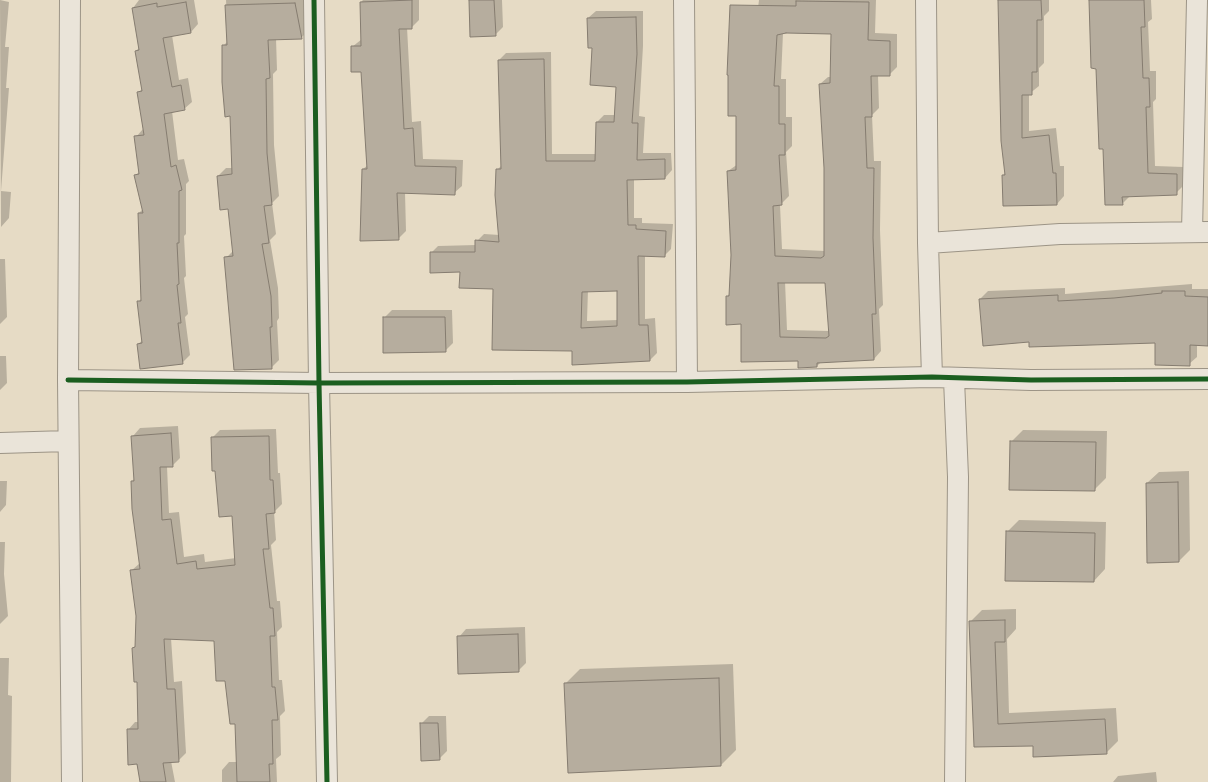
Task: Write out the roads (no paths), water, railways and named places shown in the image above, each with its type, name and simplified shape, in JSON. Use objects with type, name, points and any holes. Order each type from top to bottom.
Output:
[{"type":"street","points":[[70,0],[68,442],[72,782]]},
{"type":"street","points":[[314,0],[327,782]]},
{"type":"street","points":[[684,0],[687,382]]},
{"type":"street","points":[[926,0],[928,243],[932,378]]},
{"type":"street","points":[[928,243],[1060,234],[1200,232],[1198,0]]},
{"type":"street","points":[[68,380],[319,383],[687,382],[932,378],[1208,379]]},
{"type":"street","points":[[954,379],[958,477],[955,782]]},
{"type":"street","points":[[0,443],[68,442]]}]
